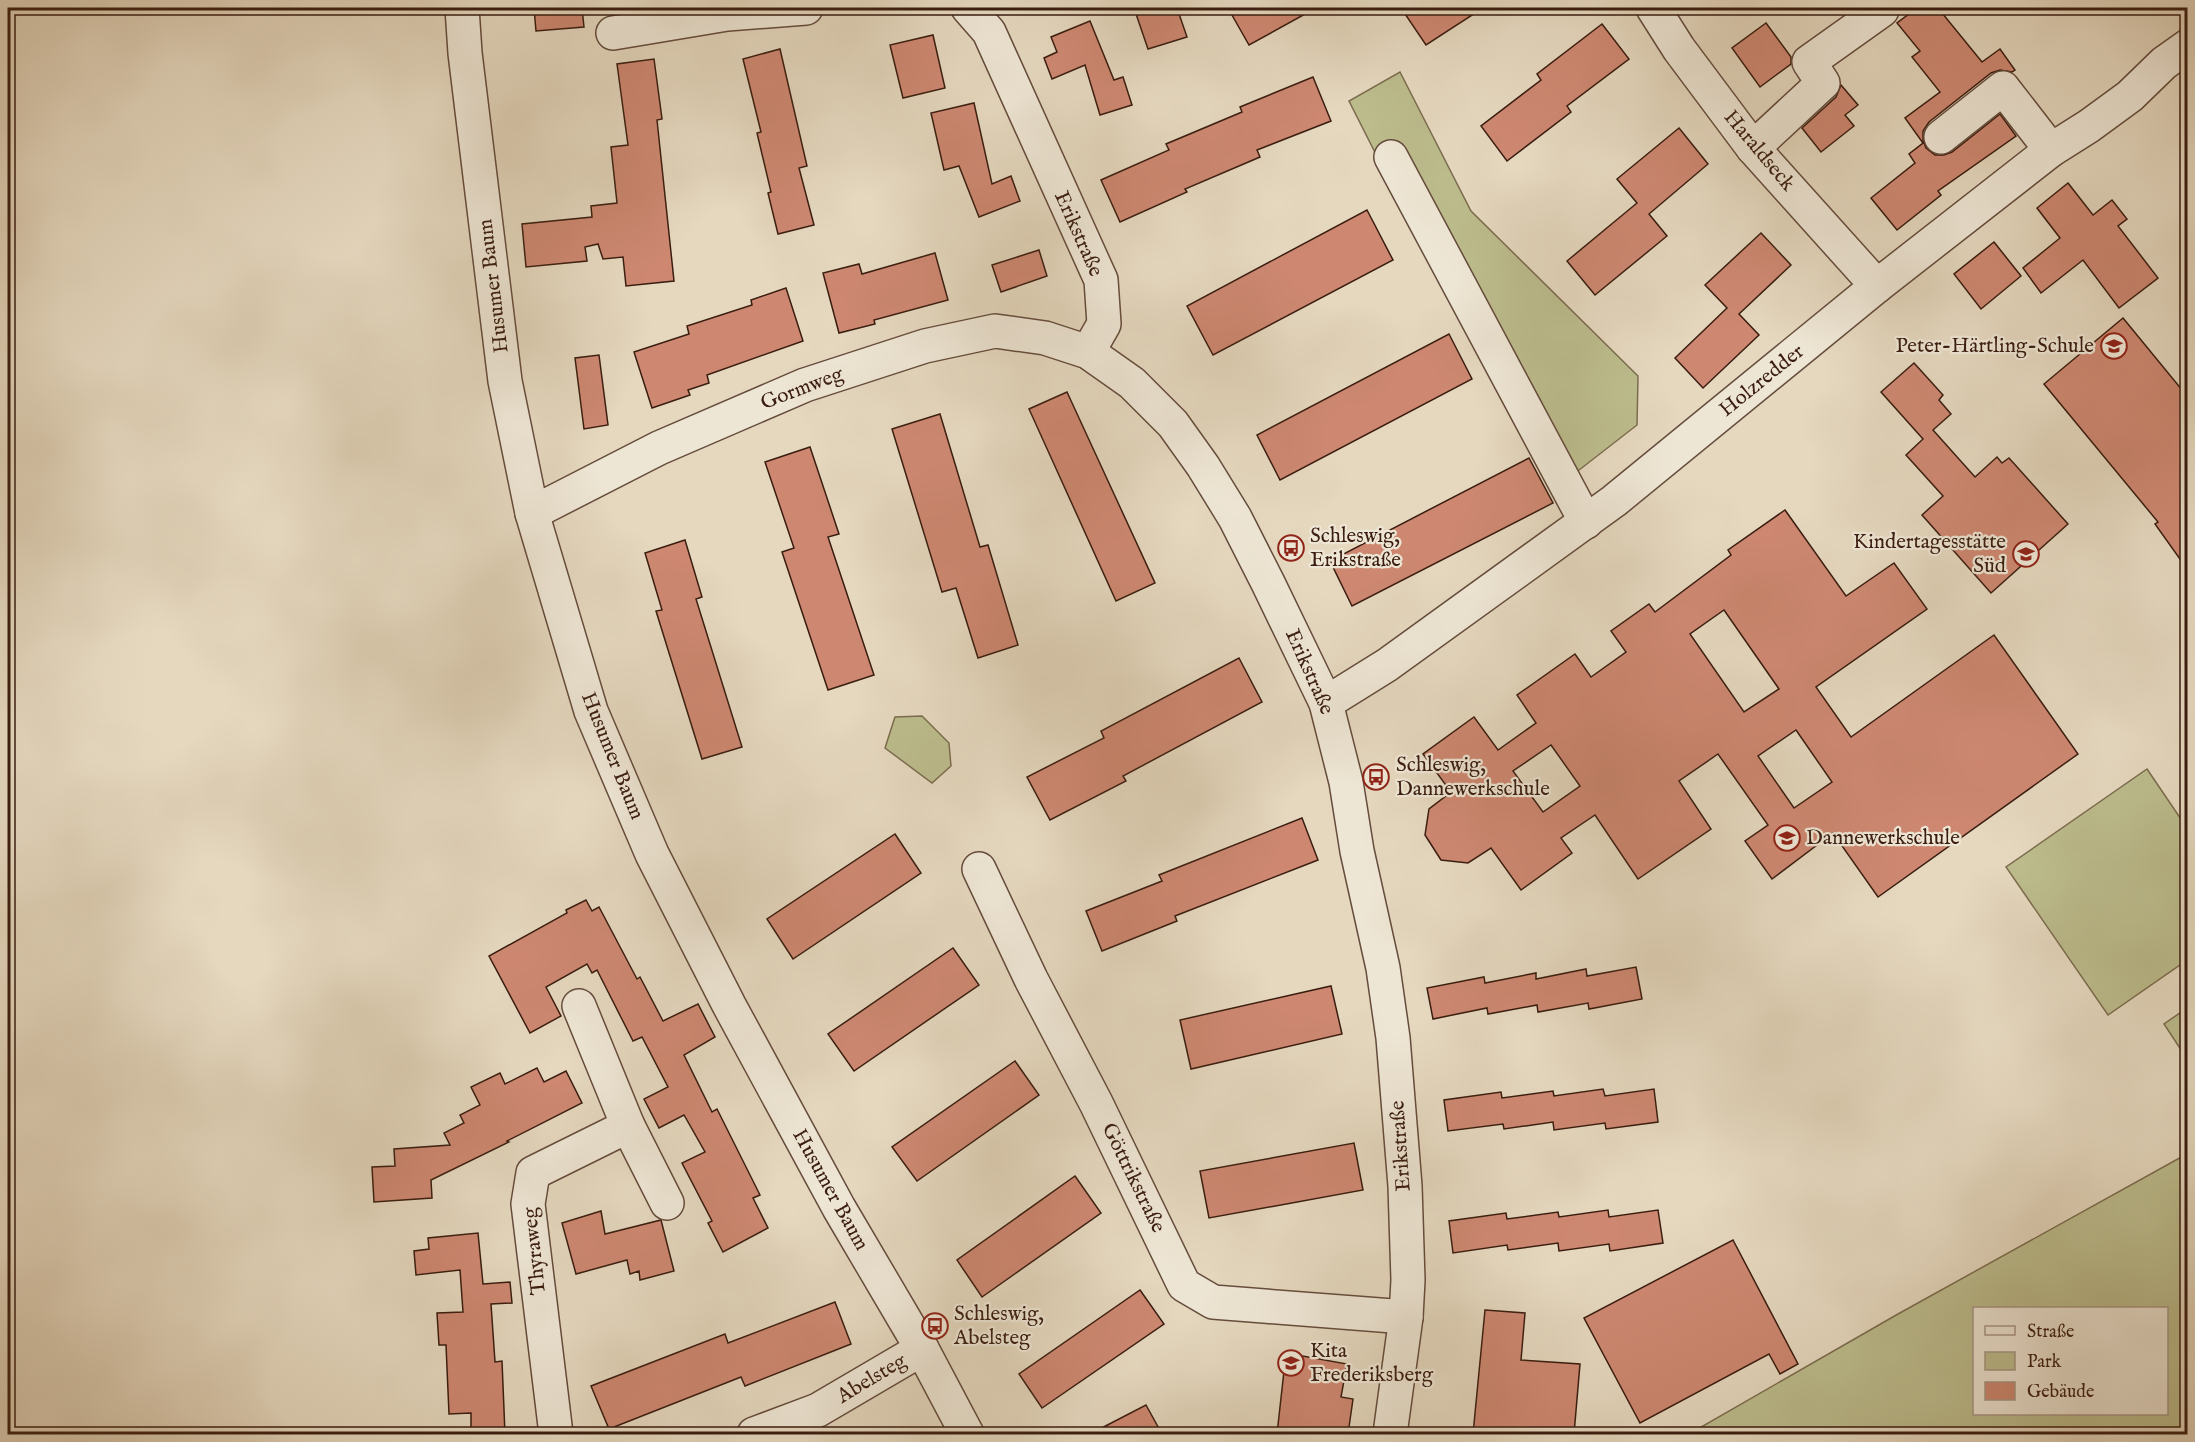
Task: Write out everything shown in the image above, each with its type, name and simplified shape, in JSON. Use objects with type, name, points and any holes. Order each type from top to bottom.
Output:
[{"type":"street","name":"Husumer Baum","points":[[462,8],[505,381],[532,513],[591,711],[652,854],[729,1005],[839,1208],[922,1349],[967,1434]]},
{"type":"street","points":[[613,33],[727,14],[807,8]]},
{"type":"street","name":"Erikstraße","points":[[968,8],[989,32],[1101,280],[1104,324],[1088,352],[1132,383],[1173,424],[1203,466],[1264,574],[1326,703],[1346,782],[1357,851],[1383,968],[1393,1038],[1405,1186],[1408,1280],[1406,1317],[1390,1434]]},
{"type":"street","name":"Haraldseck","points":[[1653,8],[1679,49],[1753,148],[1877,286]]},
{"type":"street","points":[[1753,148],[1823,84],[1809,62],[1882,9]]},
{"type":"street","name":"Holzredder","points":[[1326,703],[1387,665],[1586,522],[1665,461],[1877,286],[2051,150],[2130,96],[2164,63],[2187,46]]},
{"type":"street","points":[[1941,137],[2003,88],[2051,150]]},
{"type":"street","points":[[1391,157],[1586,522]]},
{"type":"street","name":"Gormweg","points":[[532,513],[659,448],[805,385],[925,346],[995,331],[1045,338],[1088,352]]},
{"type":"street","name":"Göttrikstraße","points":[[979,869],[1031,979],[1096,1103],[1184,1285],[1213,1302],[1406,1317]]},
{"type":"street","points":[[579,1006],[628,1126],[667,1203]]},
{"type":"street","name":"Thyraweg","points":[[556,1434],[528,1204],[533,1173],[628,1126]]},
{"type":"street","name":"Abelsteg","points":[[754,1434],[818,1410],[922,1349]]},
{"type":"green space","points":[[1400,72],[1471,211],[1638,376],[1637,425],[1565,481],[1432,265],[1349,101]]},
{"type":"green space","points":[[922,716],[949,743],[951,766],[932,783],[885,748],[895,717]]},
{"type":"green space","points":[[2147,769],[2187,828],[2187,960],[2108,1015],[2006,867]]},
{"type":"green space","points":[[2187,1008],[2187,1059],[2164,1024]]},
{"type":"green space","points":[[2185,1155],[2188,1158],[2187,1434],[1689,1434],[1898,1314]]},
{"type":"building","points":[[534,8],[582,8],[584,27],[536,31]]},
{"type":"building","points":[[1134,8],[1177,8],[1187,37],[1148,49]]},
{"type":"building","points":[[1228,8],[1316,8],[1249,45]]},
{"type":"building","points":[[1401,8],[1483,8],[1426,45]]},
{"type":"building","points":[[1917,8],[1938,8],[1982,62],[2000,49],[2015,70],[2012,72],[2000,70],[1991,73],[1929,122],[1923,131],[1926,148],[1935,155],[1952,152],[2000,114],[2016,136],[1938,191],[1941,195],[1897,230],[1871,198],[1915,163],[1909,154],[1923,143],[1905,118],[1940,92],[1912,57],[1920,51],[1897,23]]},
{"type":"building","points":[[1090,21],[1114,80],[1123,77],[1132,105],[1100,115],[1085,65],[1052,79],[1044,58],[1057,52],[1051,37]]},
{"type":"building","points":[[1766,23],[1791,57],[1791,64],[1760,87],[1732,48]]},
{"type":"building","points":[[1602,24],[1629,59],[1567,106],[1571,112],[1507,161],[1481,126],[1541,80],[1537,74]]},
{"type":"building","points":[[933,35],[945,88],[903,98],[890,45]]},
{"type":"building","points":[[780,49],[807,166],[799,168],[814,225],[778,234],[757,133],[761,132],[743,59]]},
{"type":"building","points":[[654,59],[662,119],[657,120],[674,281],[626,286],[623,257],[603,259],[598,244],[585,247],[587,261],[526,267],[522,224],[592,217],[591,206],[617,203],[611,147],[628,145],[617,64]]},
{"type":"building","points":[[1313,77],[1331,121],[1257,150],[1260,157],[1185,189],[1187,192],[1120,222],[1101,180],[1169,150],[1166,144],[1242,112],[1240,107]]},
{"type":"building","points":[[1841,85],[1858,105],[1845,115],[1854,126],[1821,152],[1802,128],[1836,97]]},
{"type":"building","points":[[974,103],[992,184],[1011,176],[1020,201],[979,217],[959,166],[944,170],[931,113]]},
{"type":"building","points":[[1679,128],[1708,164],[1649,214],[1667,236],[1595,295],[1567,261],[1637,203],[1617,179]]},
{"type":"building","points":[[2068,183],[2093,215],[2112,200],[2127,219],[2118,226],[2158,278],[2119,308],[2083,260],[2041,293],[2023,268],[2060,238],[2037,208]]},
{"type":"building","points":[[1367,210],[1393,260],[1213,355],[1187,306]]},
{"type":"building","points":[[1761,233],[1791,265],[1739,314],[1759,335],[1703,388],[1675,358],[1727,308],[1705,285]]},
{"type":"building","points":[[1994,242],[2021,276],[1981,309],[1954,274]]},
{"type":"building","points":[[1039,250],[1047,276],[1001,292],[992,265]]},
{"type":"building","points":[[935,253],[948,300],[874,320],[875,324],[839,333],[823,273],[859,264],[862,274]]},
{"type":"building","points":[[786,288],[803,341],[707,375],[709,383],[688,390],[690,395],[652,408],[634,352],[689,334],[687,326],[752,305],[751,300]]},
{"type":"building","points":[[2123,318],[2187,396],[2187,569],[2155,524],[2158,522],[2044,384]]},
{"type":"building","points":[[1449,334],[1472,379],[1280,480],[1257,435]]},
{"type":"building","points":[[599,355],[608,425],[584,429],[575,358]]},
{"type":"building","points":[[1914,363],[1943,395],[1939,400],[1951,414],[1933,430],[1975,477],[1997,457],[2002,463],[2009,458],[2068,524],[1991,593],[1922,515],[1943,496],[1906,455],[1923,439],[1881,392]]},
{"type":"building","points":[[1067,392],[1155,583],[1116,601],[1029,409]]},
{"type":"building","points":[[940,414],[980,547],[988,545],[1018,645],[978,658],[956,588],[942,592],[892,429]]},
{"type":"building","points":[[810,447],[839,534],[828,537],[874,675],[828,690],[782,552],[794,548],[765,462]]},
{"type":"building","points":[[1529,458],[1553,503],[1352,606],[1330,561]]},
{"type":"building","points":[[1785,510],[1846,596],[1894,563],[1927,609],[1816,687],[1851,737],[1994,635],[2078,754],[1878,897],[1833,833],[1772,879],[1745,841],[1768,825],[1718,754],[1679,781],[1711,829],[1638,879],[1595,815],[1561,838],[1572,853],[1521,890],[1491,848],[1468,863],[1441,860],[1425,835],[1429,809],[1451,792],[1423,754],[1474,717],[1498,750],[1536,723],[1517,695],[1575,654],[1591,677],[1626,652],[1611,631],[1649,604],[1655,612],[1731,555],[1728,550]],"holes":[[[1724,610],[1779,689],[1744,712],[1690,634]],[[1796,730],[1832,782],[1794,808],[1758,756]],[[1551,745],[1580,786],[1543,812],[1513,771]]]},
{"type":"building","points":[[685,540],[702,597],[696,599],[742,747],[702,759],[656,611],[662,610],[645,553]]},
{"type":"building","points":[[1239,658],[1262,702],[1123,776],[1126,781],[1050,820],[1027,777],[1104,738],[1101,731]]},
{"type":"building","points":[[1302,818],[1318,860],[1175,916],[1177,921],[1102,951],[1086,911],[1162,881],[1159,875]]},
{"type":"building","points":[[895,834],[921,873],[793,959],[767,919]]},
{"type":"building","points":[[586,900],[592,911],[599,907],[637,979],[640,977],[663,1021],[698,1004],[715,1037],[684,1055],[712,1112],[717,1109],[760,1195],[753,1198],[768,1228],[723,1252],[708,1223],[712,1221],[682,1163],[705,1152],[684,1115],[659,1128],[644,1099],[668,1087],[642,1037],[633,1041],[597,970],[592,973],[587,964],[546,987],[561,1016],[530,1033],[489,956]]},
{"type":"building","points":[[953,948],[979,985],[854,1071],[828,1034]]},
{"type":"building","points":[[1636,967],[1642,999],[1589,1009],[1588,1003],[1538,1012],[1537,1005],[1488,1014],[1487,1008],[1433,1019],[1427,988],[1484,977],[1485,983],[1536,973],[1536,979],[1586,969],[1587,976]]},
{"type":"building","points":[[1331,986],[1342,1034],[1191,1069],[1180,1020]]},
{"type":"building","points":[[1015,1061],[1039,1095],[917,1181],[892,1147]]},
{"type":"building","points":[[537,1068],[544,1082],[566,1071],[582,1103],[431,1180],[432,1198],[374,1202],[372,1167],[395,1166],[394,1149],[450,1145],[444,1133],[464,1123],[460,1115],[480,1105],[471,1087],[500,1073],[505,1084]]},
{"type":"building","points":[[1603,1089],[1605,1096],[1654,1089],[1658,1122],[1606,1129],[1605,1123],[1554,1130],[1553,1122],[1504,1129],[1503,1124],[1448,1131],[1444,1100],[1501,1092],[1502,1098],[1553,1091],[1554,1096]]},
{"type":"building","points":[[1354,1143],[1363,1190],[1209,1218],[1200,1171]]},
{"type":"building","points":[[1075,1176],[1101,1213],[982,1297],[957,1260]]},
{"type":"building","points":[[1608,1210],[1609,1217],[1658,1210],[1663,1243],[1610,1251],[1609,1244],[1559,1251],[1558,1243],[1508,1250],[1507,1245],[1453,1253],[1449,1221],[1506,1213],[1507,1219],[1558,1212],[1559,1217]]},
{"type":"building","points":[[601,1211],[605,1234],[661,1220],[674,1271],[640,1280],[639,1271],[630,1274],[627,1260],[576,1274],[562,1223]]},
{"type":"building","points":[[478,1233],[483,1284],[510,1282],[512,1303],[491,1304],[495,1362],[502,1361],[505,1434],[471,1434],[471,1413],[449,1414],[446,1345],[439,1345],[437,1313],[463,1312],[460,1270],[416,1275],[414,1251],[429,1249],[428,1238]]},
{"type":"building","points":[[1733,1240],[1798,1364],[1780,1374],[1769,1354],[1640,1423],[1584,1318]]},
{"type":"building","points":[[1140,1290],[1164,1324],[1042,1408],[1019,1374]]},
{"type":"building","points":[[835,1302],[851,1344],[745,1386],[741,1377],[609,1429],[591,1386],[725,1334],[728,1343]]},
{"type":"building","points":[[1485,1310],[1525,1313],[1521,1360],[1580,1364],[1574,1434],[1473,1434]]},
{"type":"building","points":[[1286,1353],[1347,1364],[1341,1397],[1353,1399],[1348,1434],[1277,1434]]},
{"type":"building","points":[[1146,1405],[1162,1434],[1090,1434]]},
{"type":"place","name":"Peter-Härtling-Schule","points":[[2114,346]]},
{"type":"place","name":"Schleswig, Erikstraße","points":[[1291,548]]},
{"type":"place","name":"Kindertagesstätte Süd","points":[[2026,554]]},
{"type":"place","name":"Schleswig, Dannewerkschule","points":[[1376,777]]},
{"type":"place","name":"Dannewerkschule","points":[[1787,838]]},
{"type":"place","name":"Schleswig, Abelsteg","points":[[935,1326]]},
{"type":"place","name":"Kita Frederiksberg","points":[[1291,1363]]}]
